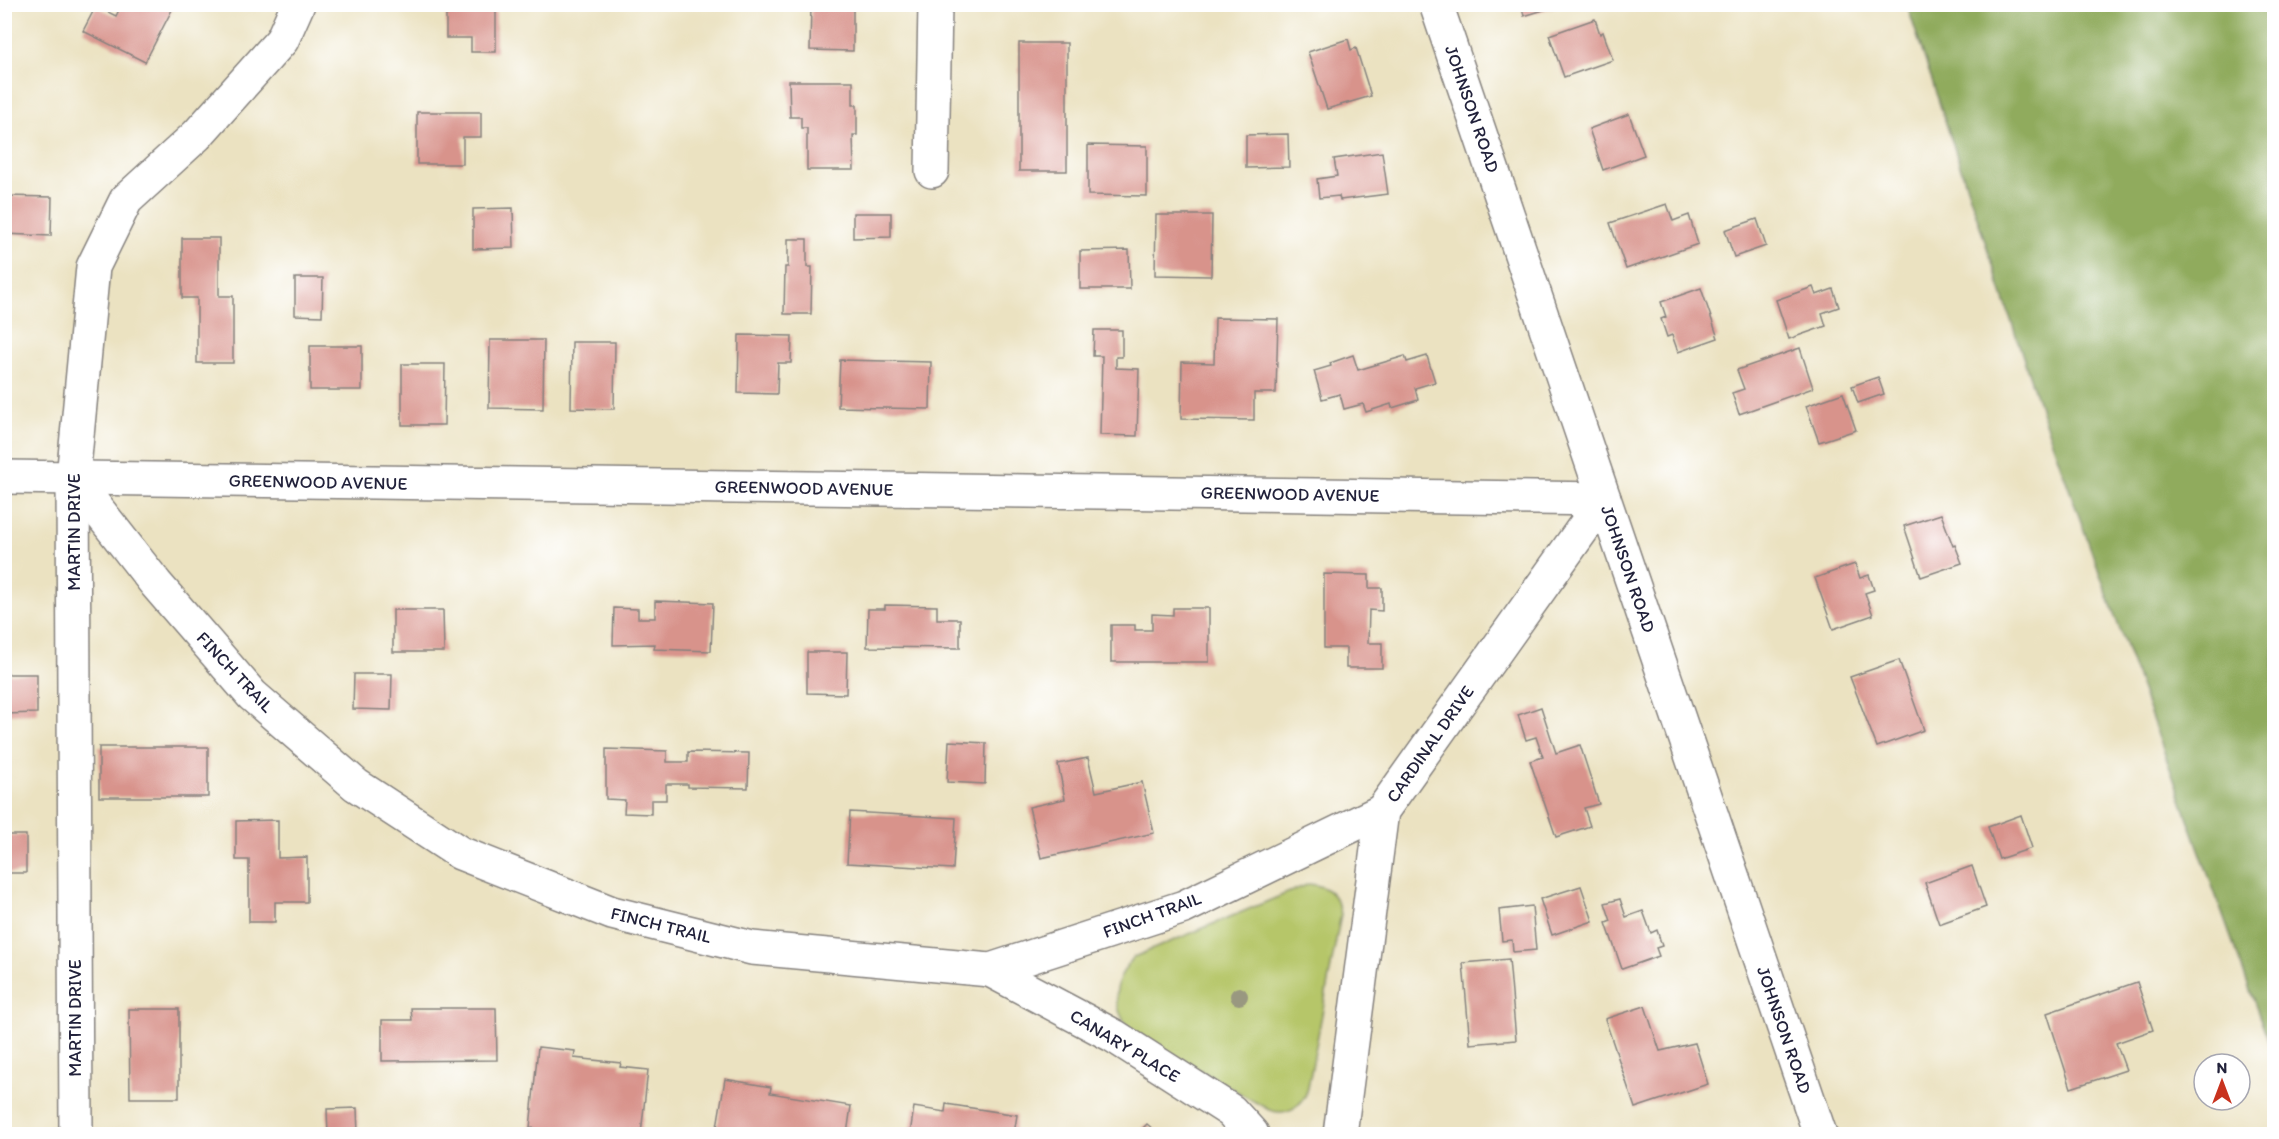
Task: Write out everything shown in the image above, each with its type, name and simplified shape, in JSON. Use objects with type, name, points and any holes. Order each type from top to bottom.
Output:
[{"type":"street","name":"MARTIN DRIVE","points":[[76,1134],[73,478],[93,267],[126,200],[197,135],[282,40],[298,4]]},
{"type":"street","points":[[932,171],[935,4]]},
{"type":"street","name":"JOHNSON ROAD","points":[[1436,4],[1820,1134]]},
{"type":"street","name":"GREENWOOD AVENUE","points":[[4,477],[1604,498]]},
{"type":"street","name":"FINCH TRAIL","points":[[73,478],[156,584],[252,694],[356,785],[460,853],[612,913],[752,948],[990,970],[1184,907],[1382,811]]},
{"type":"street","name":"CARDINAL DRIVE","points":[[1340,1134],[1382,811],[1604,498]]},
{"type":"street","name":"CANARY PLACE","points":[[990,970],[1114,1036],[1231,1111],[1252,1134]]},
{"type":"green space","points":[[1907,5],[2274,5],[2274,1057],[2041,411]]},
{"type":"green space","points":[[1309,884],[1326,889],[1331,893],[1341,914],[1308,1088],[1306,1095],[1298,1105],[1288,1111],[1269,1110],[1129,1029],[1119,1010],[1116,992],[1122,974],[1134,957]]},
{"type":"building","points":[[122,4],[175,4],[145,62],[83,31],[96,6],[116,16]]},
{"type":"building","points":[[446,4],[496,4],[496,52],[471,52],[471,38],[446,38]]},
{"type":"building","points":[[811,4],[853,4],[853,51],[810,50]]},
{"type":"building","points":[[1521,4],[1560,4],[1560,5],[1524,16]]},
{"type":"building","points":[[1595,19],[1600,34],[1603,32],[1613,60],[1564,77],[1549,35]]},
{"type":"building","points":[[1348,39],[1351,50],[1356,48],[1371,96],[1327,109],[1308,52]]},
{"type":"building","points":[[1019,43],[1067,43],[1067,171],[1019,171]]},
{"type":"building","points":[[789,81],[853,81],[853,105],[857,105],[857,135],[853,135],[854,170],[807,170],[807,128],[801,128],[801,117],[790,117]]},
{"type":"building","points":[[417,112],[481,112],[481,137],[463,137],[463,164],[417,164]]},
{"type":"building","points":[[1629,114],[1644,155],[1603,170],[1589,129]]},
{"type":"building","points":[[1288,134],[1289,167],[1246,168],[1246,135]]},
{"type":"building","points":[[1088,145],[1147,146],[1147,196],[1088,195]]},
{"type":"building","points":[[1382,152],[1388,194],[1340,200],[1339,196],[1319,198],[1317,179],[1337,176],[1334,159]]},
{"type":"building","points":[[4,196],[52,197],[51,236],[4,234]]},
{"type":"building","points":[[1667,204],[1673,221],[1689,215],[1698,244],[1626,269],[1610,223]]},
{"type":"building","points":[[513,208],[514,248],[473,249],[473,209]]},
{"type":"building","points":[[853,213],[891,213],[891,237],[853,238]]},
{"type":"building","points":[[1156,215],[1212,215],[1211,276],[1155,275]]},
{"type":"building","points":[[1757,219],[1766,246],[1734,257],[1725,230]]},
{"type":"building","points":[[182,238],[219,238],[219,296],[233,296],[233,363],[197,363],[197,298],[182,298]]},
{"type":"building","points":[[788,239],[807,239],[807,267],[812,267],[811,314],[784,314]]},
{"type":"building","points":[[1129,250],[1130,289],[1080,289],[1080,251]]},
{"type":"building","points":[[295,278],[323,278],[322,316],[295,315]]},
{"type":"building","points":[[1813,287],[1816,295],[1833,289],[1839,307],[1822,313],[1826,326],[1789,339],[1776,300]]},
{"type":"building","points":[[1701,288],[1718,338],[1678,352],[1672,335],[1667,337],[1661,319],[1666,317],[1661,302]]},
{"type":"building","points":[[1215,318],[1278,319],[1276,393],[1254,393],[1254,420],[1181,419],[1182,362],[1214,363]]},
{"type":"building","points":[[1094,330],[1122,330],[1122,357],[1116,357],[1116,368],[1139,369],[1137,436],[1100,435],[1102,356],[1093,356]]},
{"type":"building","points":[[739,335],[792,336],[791,363],[778,363],[777,394],[738,393]]},
{"type":"building","points":[[490,340],[544,340],[543,409],[489,408]]},
{"type":"building","points":[[572,342],[615,342],[614,409],[571,408]]},
{"type":"building","points":[[310,346],[362,346],[362,390],[310,390]]},
{"type":"building","points":[[1800,348],[1813,388],[1739,414],[1732,393],[1744,389],[1737,370]]},
{"type":"building","points":[[1353,355],[1358,370],[1405,356],[1407,362],[1427,356],[1435,382],[1415,388],[1418,400],[1392,408],[1391,404],[1366,412],[1363,404],[1344,409],[1340,394],[1322,399],[1314,371],[1331,366],[1330,363]]},
{"type":"building","points":[[840,360],[931,362],[930,409],[838,407]]},
{"type":"building","points":[[402,364],[445,364],[444,425],[402,425]]},
{"type":"building","points":[[1878,377],[1884,394],[1858,403],[1852,386]]},
{"type":"building","points":[[1843,393],[1856,430],[1819,442],[1806,406]]},
{"type":"building","points":[[1941,514],[1962,563],[1921,577],[1904,526]]},
{"type":"building","points":[[1855,564],[1860,578],[1869,575],[1874,590],[1865,593],[1873,615],[1833,629],[1815,578]]},
{"type":"building","points":[[1324,574],[1369,575],[1369,588],[1382,588],[1382,611],[1369,610],[1368,643],[1382,643],[1382,668],[1346,668],[1346,648],[1324,648]]},
{"type":"building","points":[[655,601],[713,603],[711,651],[654,649],[655,644],[613,645],[614,608],[638,609],[638,618],[655,618]]},
{"type":"building","points":[[885,605],[937,606],[937,619],[960,619],[960,648],[867,647],[868,609],[885,609]]},
{"type":"building","points":[[1173,608],[1209,608],[1209,662],[1111,662],[1111,625],[1135,625],[1135,630],[1152,630],[1152,614],[1173,615]]},
{"type":"building","points":[[393,610],[443,610],[444,652],[393,652]]},
{"type":"building","points":[[807,652],[847,652],[846,694],[807,693]]},
{"type":"building","points":[[1899,660],[1924,730],[1877,747],[1850,677]]},
{"type":"building","points":[[4,674],[37,674],[37,713],[4,714]]},
{"type":"building","points":[[354,674],[392,674],[391,710],[353,709]]},
{"type":"building","points":[[1541,707],[1556,753],[1580,745],[1599,804],[1584,808],[1590,826],[1556,837],[1530,761],[1543,757],[1536,737],[1526,740],[1518,715]]},
{"type":"building","points":[[949,741],[986,743],[985,784],[947,782]]},
{"type":"building","points":[[99,747],[208,747],[208,797],[99,797]]},
{"type":"building","points":[[606,749],[667,751],[667,762],[688,762],[688,752],[749,753],[748,788],[688,787],[688,784],[666,784],[666,800],[651,800],[651,814],[624,813],[625,800],[606,799]]},
{"type":"building","points":[[1088,758],[1096,792],[1142,782],[1154,833],[1041,858],[1029,807],[1065,799],[1058,764]]},
{"type":"building","points":[[850,812],[956,818],[953,869],[847,863]]},
{"type":"building","points":[[2021,815],[2032,848],[1999,859],[1988,827]]},
{"type":"building","points":[[278,820],[278,858],[307,857],[307,902],[275,902],[275,922],[249,922],[249,860],[236,860],[236,821]]},
{"type":"building","points":[[5,835],[26,835],[26,873],[5,873]]},
{"type":"building","points":[[1972,866],[1986,907],[1939,924],[1925,883]]},
{"type":"building","points":[[1581,886],[1593,921],[1552,935],[1540,899]]},
{"type":"building","points":[[1620,899],[1626,917],[1643,911],[1651,933],[1657,930],[1662,946],[1656,948],[1659,956],[1622,969],[1606,923],[1611,921],[1605,903]]},
{"type":"building","points":[[1532,906],[1536,950],[1513,952],[1512,940],[1502,941],[1499,910]]},
{"type":"building","points":[[1509,959],[1516,1040],[1470,1044],[1463,963]]},
{"type":"building","points":[[2137,982],[2153,1030],[2116,1043],[2126,1070],[2071,1088],[2047,1013]]},
{"type":"building","points":[[1645,1006],[1660,1051],[1695,1043],[1708,1084],[1635,1108],[1605,1019]]},
{"type":"building","points":[[411,1008],[496,1008],[497,1060],[382,1061],[382,1020],[412,1020]]},
{"type":"building","points":[[129,1009],[179,1009],[179,1098],[130,1098]]},
{"type":"building","points":[[538,1047],[575,1051],[574,1058],[621,1063],[620,1067],[648,1070],[641,1134],[569,1134],[570,1132],[530,1128]]},
{"type":"building","points":[[725,1079],[771,1087],[770,1093],[851,1106],[847,1134],[716,1133]]},
{"type":"building","points":[[946,1104],[1017,1115],[1014,1134],[910,1134],[914,1107],[945,1112]]},
{"type":"building","points":[[357,1108],[358,1134],[328,1134],[327,1109]]},
{"type":"building","points":[[1147,1124],[1159,1134],[1137,1134]]}]
